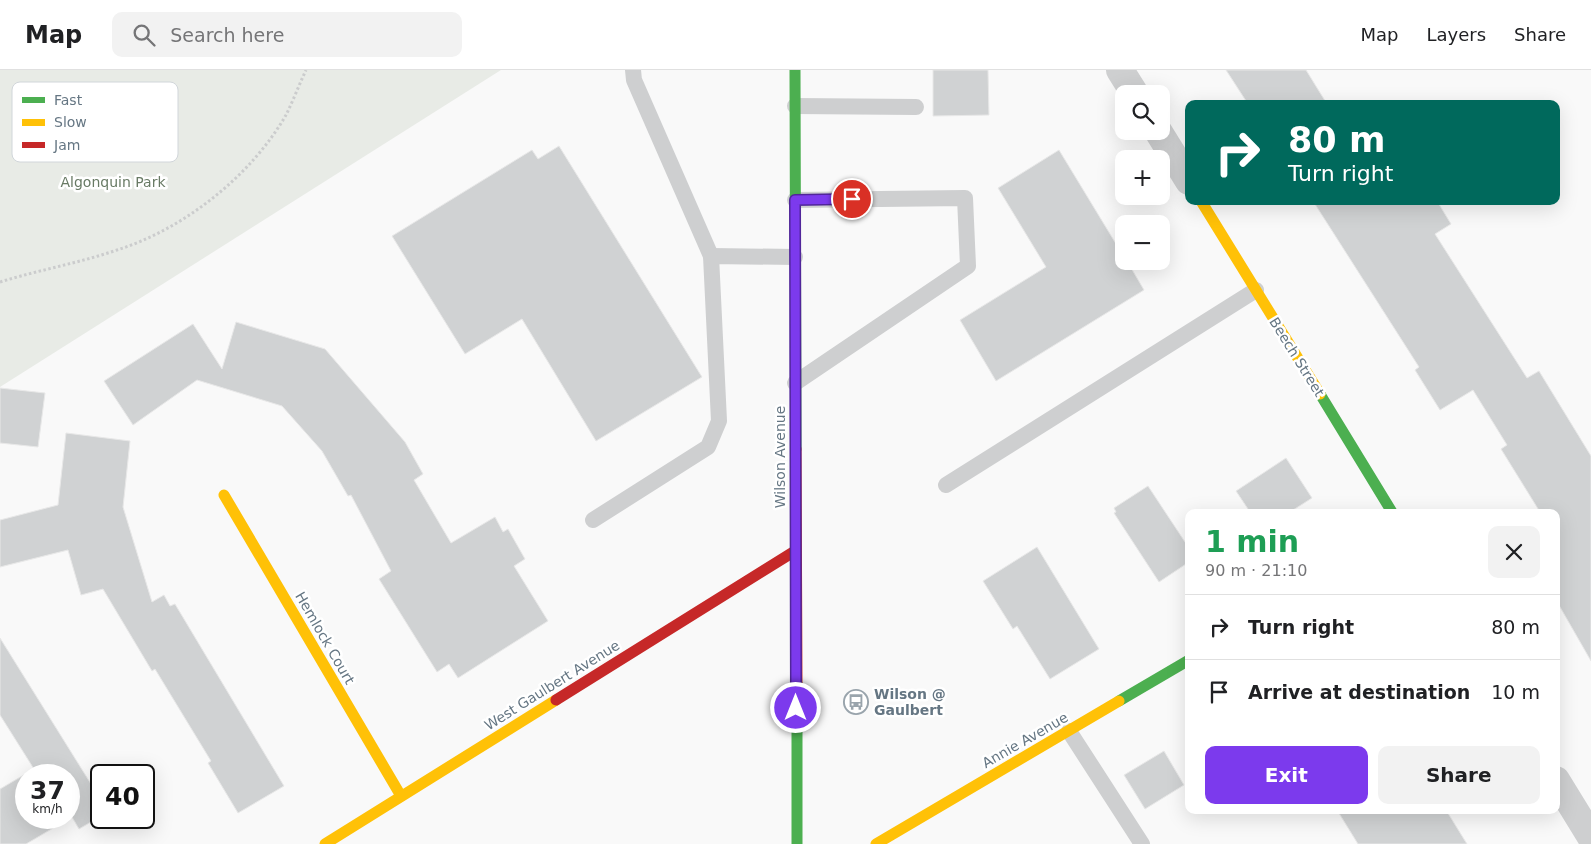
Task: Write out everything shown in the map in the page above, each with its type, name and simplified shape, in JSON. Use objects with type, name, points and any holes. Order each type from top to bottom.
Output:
[{"type":"street","name":"Wilson Avenue","points":[[795,70],[797,844]]},
{"type":"street","points":[[1120,70],[1129,85]]},
{"type":"street","points":[[1164,140],[1185,175]]},
{"type":"street","name":"Beech Street","points":[[1203,205],[1390,509]]},
{"type":"street","name":"Hemlock Court","points":[[224,495],[401,796]]},
{"type":"street","name":"West Gaulbert Avenue","points":[[324,844],[795,552]]},
{"type":"street","name":"Annie Avenue","points":[[876,844],[1185,662]]},
{"type":"street","points":[[1560,787],[1591,837]]},
{"type":"lane","points":[[593,520],[708,447],[719,421],[711,256],[634,80],[634,70]]},
{"type":"lane","points":[[795,106],[916,107]]},
{"type":"lane","points":[[795,200],[965,198],[968,266],[795,383]]},
{"type":"lane","points":[[711,256],[795,257]]},
{"type":"lane","points":[[946,485],[1256,290]]},
{"type":"lane","points":[[1069,731],[1142,844]]},
{"type":"path","points":[[0,282],[118,250],[172,226],[211,201],[247,168],[280,123],[306,70]]},
{"type":"green space","name":"Algonquin Park","points":[[0,70],[501,70],[0,387]]},
{"type":"building","points":[[933,70],[988,70],[989,115],[933,116]]},
{"type":"building","points":[[1226,70],[1306,70],[1325,100],[1245,100]]},
{"type":"building","points":[[559,146],[702,377],[596,441],[522,319],[465,354],[392,236],[532,150],[538,159]]},
{"type":"building","points":[[1059,150],[1115,242],[1115,270],[1132,270],[1144,290],[996,381],[960,320],[1046,267],[998,188]]},
{"type":"building","points":[[1316,205],[1439,205],[1451,224],[1435,234],[1527,378],[1539,371],[1591,456],[1591,661],[1560,607],[1560,509],[1538,509],[1501,449],[1507,445],[1473,390],[1440,410],[1415,370],[1419,367]]},
{"type":"building","points":[[236,322],[325,349],[405,442],[423,474],[414,480],[451,543],[495,517],[503,532],[508,529],[525,559],[514,566],[548,621],[458,678],[449,664],[437,672],[379,579],[391,571],[351,495],[348,496],[322,451],[282,406],[197,380],[133,425],[104,381],[193,324],[222,369]]},
{"type":"building","points":[[0,388],[45,393],[38,447],[0,443]]},
{"type":"building","points":[[66,433],[130,441],[123,507],[152,602],[164,595],[170,606],[175,604],[284,786],[238,813],[208,763],[211,761],[155,669],[152,671],[103,589],[81,595],[68,550],[0,567],[0,520],[58,505]]},
{"type":"building","points":[[1286,458],[1312,498],[1295,509],[1248,509],[1236,491]]},
{"type":"building","points":[[1148,486],[1185,542],[1185,565],[1159,582],[1114,513],[1116,512],[1114,508]]},
{"type":"building","points":[[1037,547],[1099,649],[1050,679],[1017,626],[1013,629],[983,581]]},
{"type":"building","points":[[0,638],[79,764],[31,764],[0,715]]},
{"type":"building","points":[[1164,751],[1184,785],[1145,809],[1124,775]]},
{"type":"building","points":[[80,766],[90,782],[90,822],[80,828]]},
{"type":"building","points":[[15,780],[15,829],[52,829],[26,844],[0,844],[0,789]]},
{"type":"building","points":[[1339,814],[1448,814],[1467,844],[1358,844]]},
{"type":"traffic: fast","points":[[795,70],[796,449]]},
{"type":"traffic: fast","points":[[1320,394],[1390,509]]},
{"type":"traffic: fast","points":[[1119,701],[1185,662]]},
{"type":"traffic: fast","points":[[797,684],[797,844]]},
{"type":"traffic: slow","points":[[1203,205],[1320,394]]},
{"type":"traffic: slow","points":[[224,495],[401,796]]},
{"type":"traffic: slow","points":[[325,844],[556,700]]},
{"type":"traffic: slow","points":[[876,844],[1119,701]]},
{"type":"traffic: jam","points":[[796,449],[797,684]]},
{"type":"traffic: jam","points":[[556,700],[795,551]]},
{"type":"place","name":"Wilson @ Gaulbert","points":[[856,702]]},
{"type":"route","points":[[796,708],[795,200],[852,199]]}]
